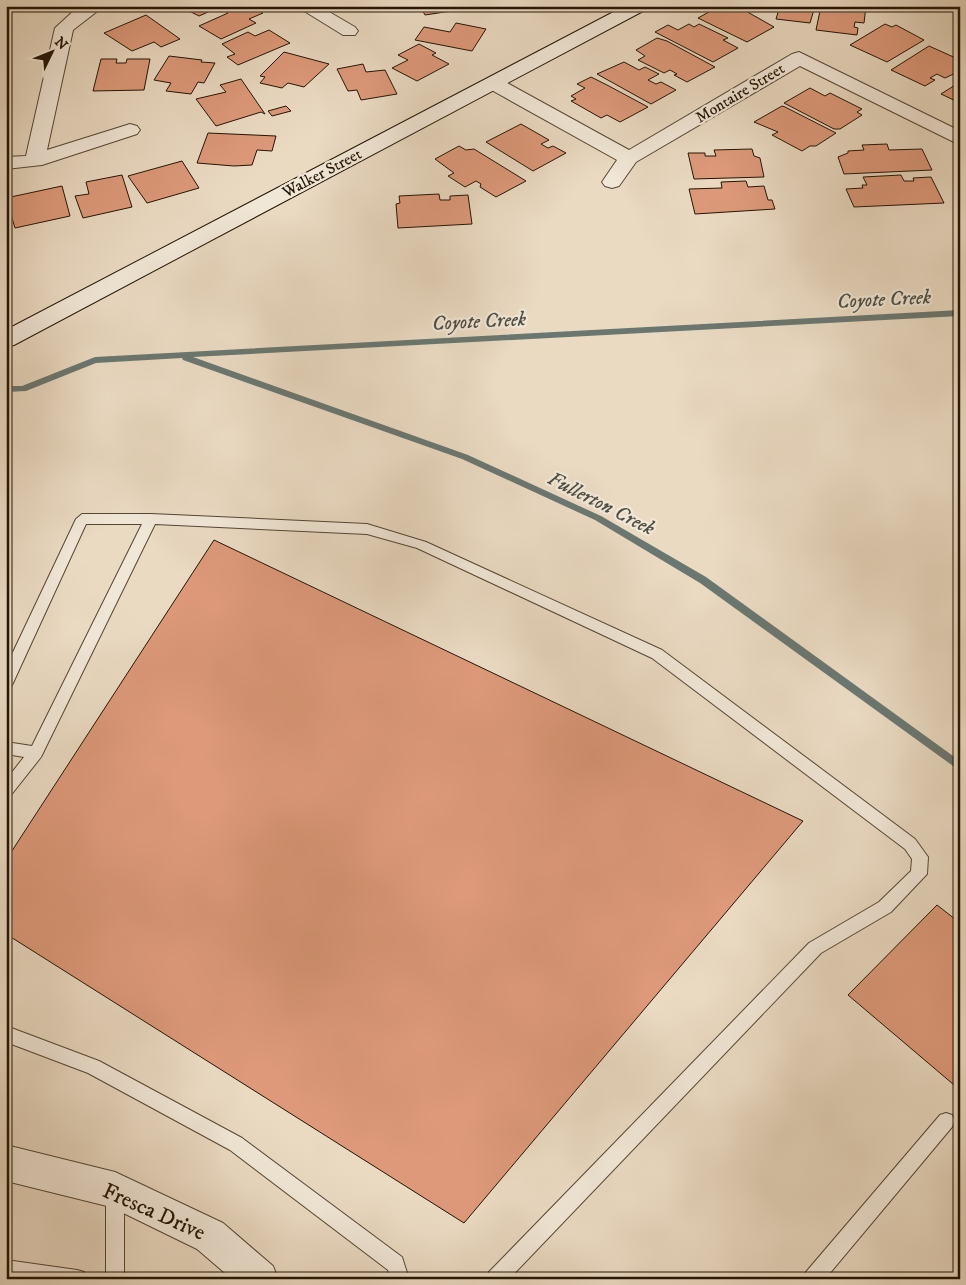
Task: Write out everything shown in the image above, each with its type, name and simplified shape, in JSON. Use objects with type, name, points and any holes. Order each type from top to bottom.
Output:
[{"type":"street","points":[[34,161],[64,28],[85,10],[95,6]]},
{"type":"street","points":[[305,6],[349,31]]},
{"type":"street","name":"Walker Street","points":[[6,340],[638,6]]},
{"type":"street","name":"Montaire Street","points":[[612,182],[629,158],[799,58],[960,139]]},
{"type":"street","points":[[493,83],[629,158]]},
{"type":"street","points":[[6,163],[34,161],[130,130]]},
{"type":"street","name":"Fresca Drive","points":[[6,1163],[115,1190],[210,1236],[260,1279]]},
{"type":"lane","points":[[6,683],[82,518],[151,519],[367,529],[421,545],[657,654],[910,844],[920,857],[919,874],[885,906],[815,948],[496,1279]]},
{"type":"lane","points":[[6,791],[36,753],[151,519]]},
{"type":"lane","points":[[6,748],[36,753]]},
{"type":"lane","points":[[6,1034],[93,1067],[236,1144],[395,1264],[400,1279]]},
{"type":"lane","points":[[814,1279],[946,1121]]},
{"type":"lane","points":[[115,1190],[115,1279]]},
{"type":"lane","points":[[6,1269],[77,1279]]},
{"type":"building","points":[[6,6],[20,6],[21,7],[6,15]]},
{"type":"building","points":[[179,6],[222,6],[199,16]]},
{"type":"building","points":[[232,6],[251,6],[263,13],[249,19],[256,23],[221,39],[199,26],[228,13],[223,10]]},
{"type":"building","points":[[420,6],[456,6],[458,10],[425,15]]},
{"type":"building","points":[[720,6],[750,6],[744,10],[774,27],[747,42],[698,18]]},
{"type":"building","points":[[783,6],[815,6],[810,23],[776,19],[779,9],[782,9]]},
{"type":"building","points":[[821,6],[866,6],[864,23],[855,22],[854,27],[858,28],[857,35],[816,30]]},
{"type":"building","points":[[146,15],[180,39],[161,47],[154,42],[132,51],[104,33]]},
{"type":"building","points":[[456,23],[486,29],[472,51],[415,40],[424,27],[450,32]]},
{"type":"building","points":[[689,24],[694,27],[699,24],[728,38],[723,40],[738,48],[713,62],[655,32],[668,25],[678,30]]},
{"type":"building","points":[[885,24],[892,27],[896,25],[924,40],[887,62],[850,45]]},
{"type":"building","points":[[269,30],[290,43],[238,65],[227,57],[235,54],[222,44],[248,32],[255,36]]},
{"type":"building","points":[[657,38],[667,41],[715,67],[687,82],[674,75],[677,74],[670,70],[664,73],[638,60],[645,56],[636,50]]},
{"type":"building","points":[[419,44],[436,53],[432,55],[449,64],[417,81],[392,68],[408,60],[398,55]]},
{"type":"building","points":[[929,46],[958,59],[956,60],[960,62],[960,71],[945,78],[937,74],[930,78],[935,80],[925,86],[891,70]]},
{"type":"building","points":[[284,52],[329,64],[304,87],[288,83],[282,88],[260,83],[265,77],[260,76]]},
{"type":"building","points":[[169,56],[215,63],[204,83],[198,82],[191,94],[166,91],[171,83],[154,80]]},
{"type":"building","points":[[101,59],[117,59],[116,63],[126,63],[127,59],[150,59],[144,90],[93,91]]},
{"type":"building","points":[[624,62],[639,70],[645,67],[659,74],[648,80],[656,84],[661,82],[676,90],[651,104],[597,74]]},
{"type":"building","points":[[363,64],[366,72],[385,70],[397,94],[361,100],[357,90],[348,91],[337,69]]},
{"type":"building","points":[[591,77],[648,107],[620,122],[607,115],[601,118],[571,101],[576,99],[571,96],[585,88],[577,84]]},
{"type":"building","points":[[241,79],[265,114],[261,112],[216,126],[196,99],[226,92],[220,85]]},
{"type":"building","points":[[960,82],[960,103],[941,94]]},
{"type":"building","points":[[810,88],[825,96],[830,93],[862,109],[857,112],[862,115],[840,129],[834,129],[784,103]]},
{"type":"building","points":[[286,106],[291,111],[272,116],[268,111]]},
{"type":"building","points":[[782,106],[836,133],[816,146],[810,146],[802,151],[772,135],[778,132],[754,122]]},
{"type":"building","points":[[521,124],[549,140],[541,144],[548,148],[553,146],[566,153],[533,171],[486,142]]},
{"type":"building","points":[[208,133],[276,136],[272,151],[257,150],[252,165],[234,166],[197,163]]},
{"type":"building","points":[[887,144],[889,150],[922,149],[932,170],[844,174],[838,157],[848,153],[848,151],[864,150],[862,145]]},
{"type":"building","points":[[459,146],[466,150],[474,149],[526,181],[496,197],[480,187],[481,184],[476,181],[465,187],[448,176],[454,173],[435,159]]},
{"type":"building","points":[[752,149],[754,156],[760,158],[764,177],[694,179],[688,153],[705,153],[705,156],[716,156],[714,150]]},
{"type":"building","points":[[182,161],[199,188],[147,203],[128,176]]},
{"type":"building","points":[[122,175],[132,207],[83,218],[75,196],[89,194],[86,182]]},
{"type":"building","points":[[901,175],[904,181],[914,181],[913,178],[931,177],[944,203],[854,207],[846,189],[863,188],[862,185],[867,185],[863,177]]},
{"type":"building","points":[[746,181],[748,187],[764,186],[768,200],[772,200],[775,209],[695,214],[689,189],[722,188],[721,182]]},
{"type":"building","points":[[62,186],[70,216],[15,228],[6,198]]},
{"type":"building","points":[[439,194],[440,200],[450,200],[450,196],[468,195],[472,224],[398,228],[396,204],[400,203],[399,196]]},
{"type":"building","points":[[214,540],[803,821],[464,1223],[6,934],[6,860]]},
{"type":"building","points":[[937,905],[960,923],[960,1090],[848,995]]},
{"type":"waterway","name":"Coyote Creek","points":[[6,389],[23,389],[95,360],[960,313]]},
{"type":"waterway","name":"Fullerton Creek","points":[[186,358],[465,457],[598,518],[703,580],[960,767]]}]
